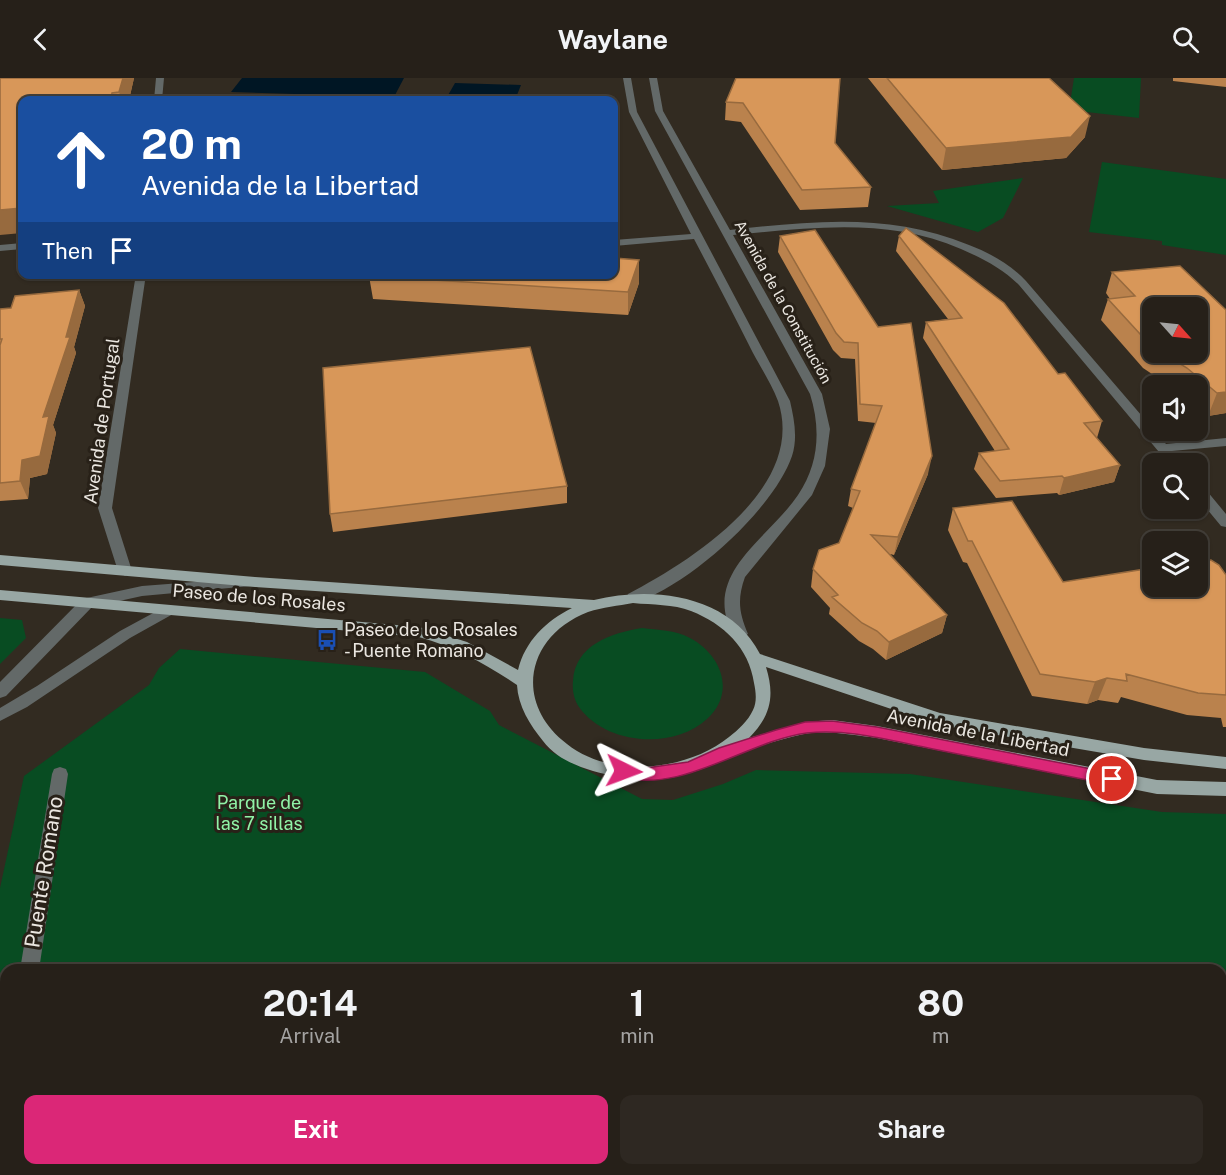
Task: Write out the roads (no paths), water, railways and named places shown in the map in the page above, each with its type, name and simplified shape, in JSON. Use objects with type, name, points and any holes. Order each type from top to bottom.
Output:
[{"type":"main road","name":"Paseo de los Rosales","points":[[0,560],[255,582],[595,604]]},
{"type":"main road","name":"Paseo de los Rosales","points":[[0,595],[419,632],[468,646],[523,681]]},
{"type":"main road","points":[[633,598],[682,603],[711,614],[740,634],[756,657],[763,687],[762,707],[751,727],[724,752],[690,768],[646,774],[601,769],[563,752],[540,728],[528,708],[523,681],[529,653],[541,636],[569,615],[595,604],[633,598]]},
{"type":"main road","name":"Avenida de la Libertad","points":[[756,657],[939,719],[1144,754],[1226,763]]},
{"type":"main road","name":"Avenida de la Libertad","points":[[724,752],[805,728],[832,726],[877,732],[1157,787],[1226,789]]},
{"type":"street","points":[[158,96],[160,78]]},
{"type":"street","points":[[627,78],[633,112],[784,401],[790,434],[782,466],[770,487],[735,526],[677,573],[633,598]]},
{"type":"street","name":"Avenida de la Constitución","points":[[653,78],[659,111],[816,393],[825,433],[822,454],[804,497],[741,570],[733,586],[731,608],[740,634]]},
{"type":"street","points":[[728,233],[818,224],[877,225],[925,234],[965,247],[988,258],[1012,273],[1033,295],[1166,453]]},
{"type":"street","points":[[618,243],[699,236]]},
{"type":"street","points":[[0,248],[18,246]]},
{"type":"street","name":"Avenida de Portugal","points":[[125,571],[105,508],[140,279]]},
{"type":"street","points":[[1162,448],[1226,442]]},
{"type":"street","points":[[1208,501],[1226,523]]},
{"type":"street","name":"Paseo de los Rosales","points":[[87,603],[142,591],[255,582]]},
{"type":"street","points":[[0,692],[87,603]]},
{"type":"street","points":[[0,715],[49,687],[141,623],[168,610]]},
{"type":"street","name":"Puente Romano","points":[[30,964],[60,774]]},
{"type":"water","points":[[242,78],[404,78],[395,96],[231,92]]},
{"type":"water","points":[[455,83],[521,85],[517,96],[448,96]]},
{"type":"place","name":"Paseo de los Rosales - Puente Romano","points":[[327,640]]},
{"type":"park label","name":"Parque de las 7 sillas","points":[[259,813]]}]
